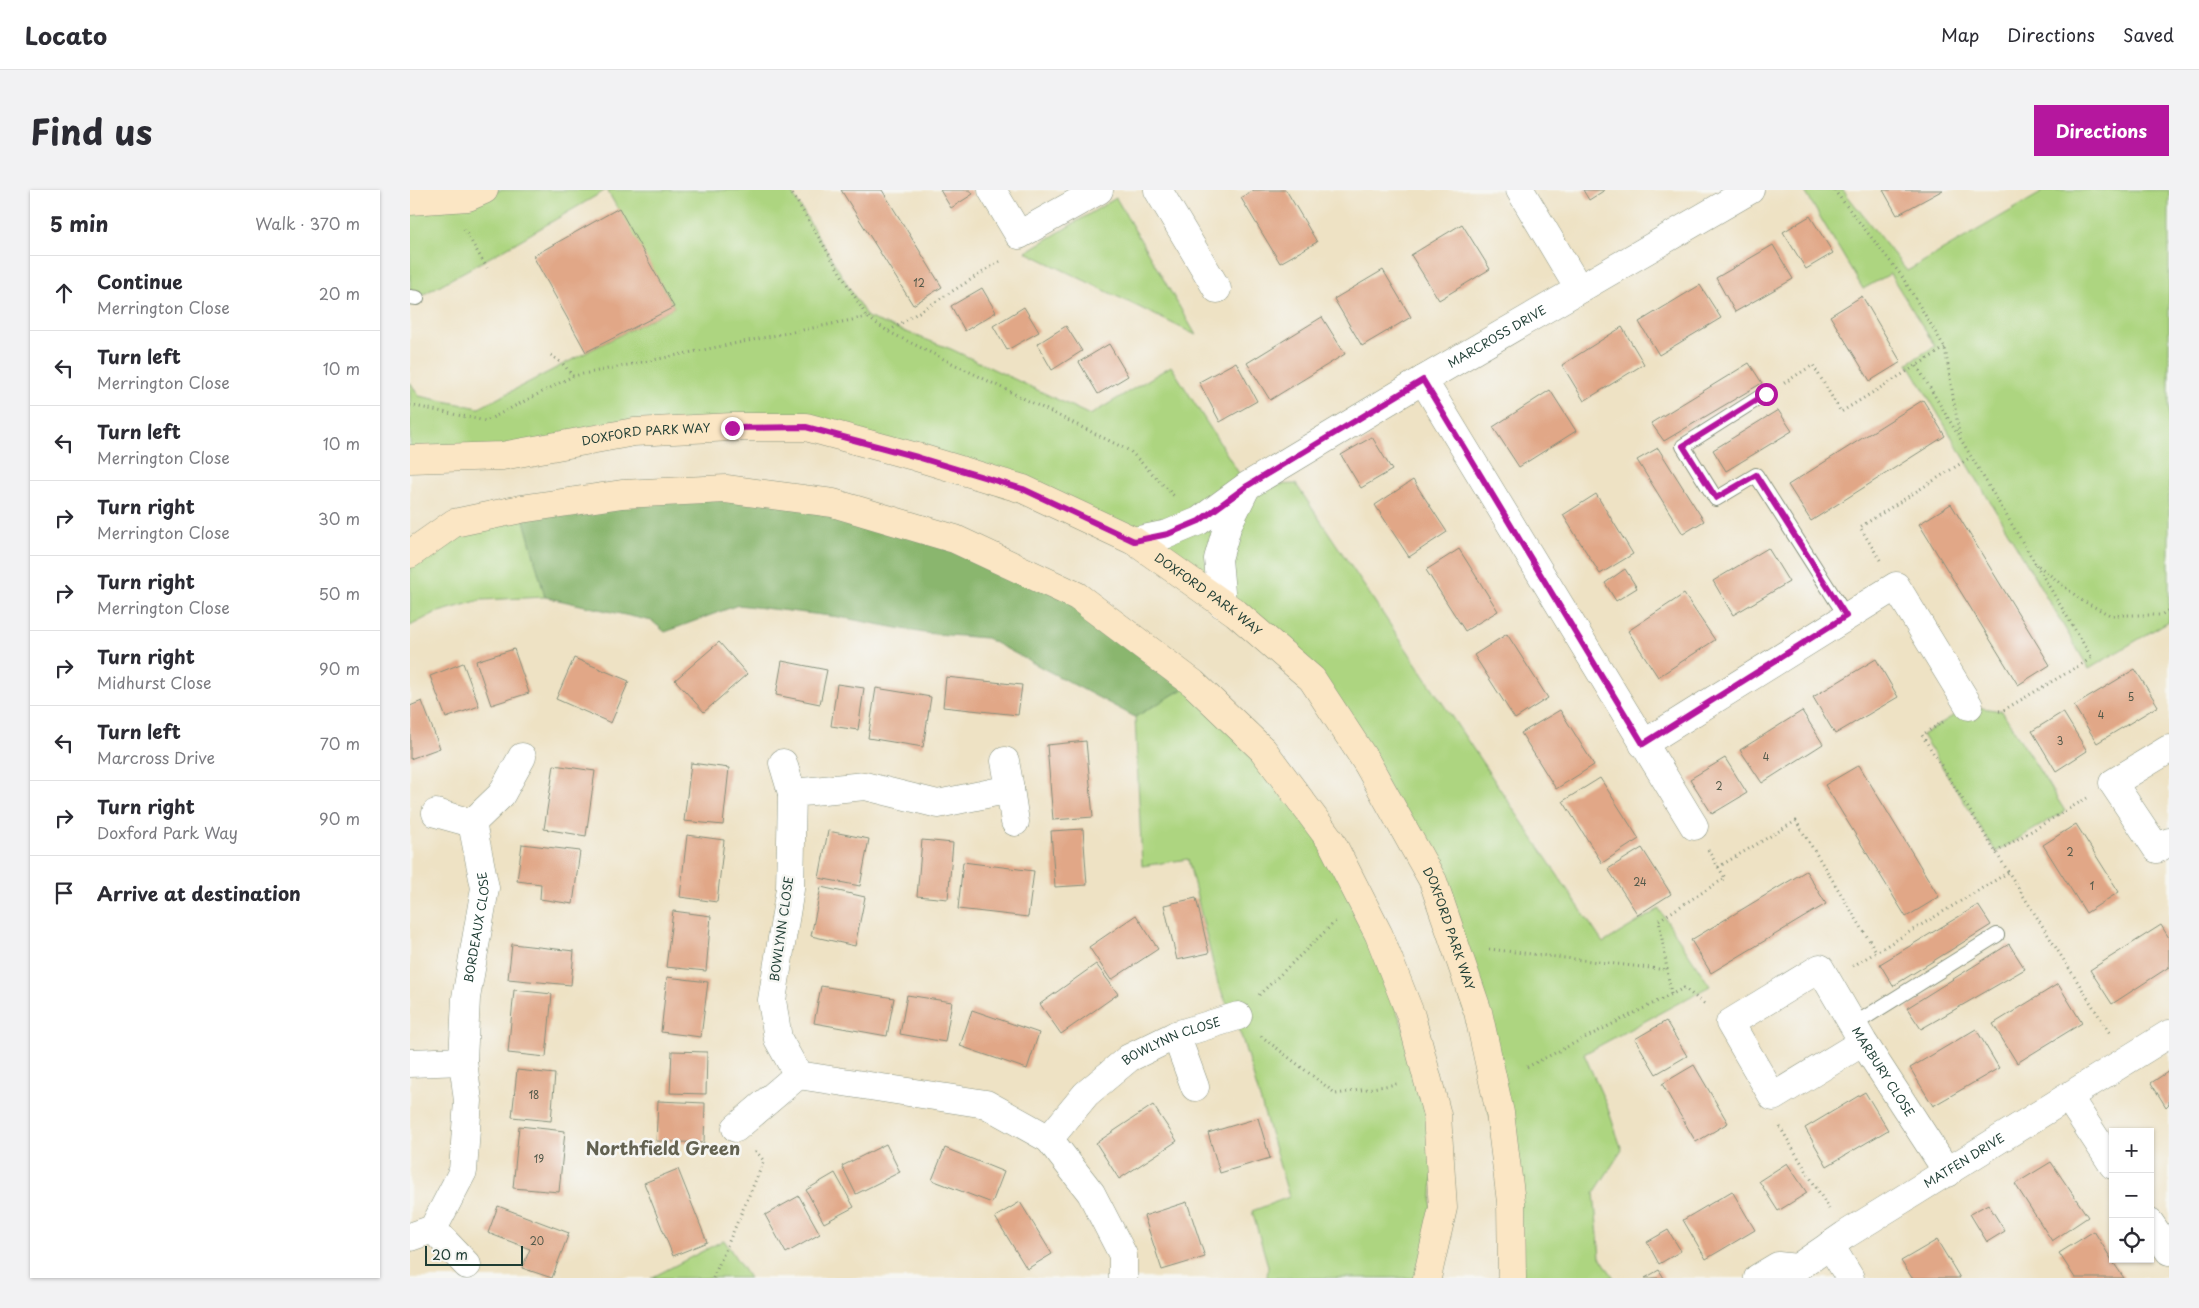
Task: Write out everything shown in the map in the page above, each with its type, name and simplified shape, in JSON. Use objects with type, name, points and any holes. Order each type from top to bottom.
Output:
[{"type":"main road","points":[[410,201],[468,196],[484,190]]},
{"type":"main road","name":"DOXFORD PARK WAY","points":[[410,459],[502,456],[634,432],[806,427],[917,457],[1023,489],[1134,541],[1236,614],[1312,679],[1367,763],[1433,881],[1478,1012],[1500,1113],[1511,1202],[1512,1278]]},
{"type":"main road","points":[[410,554],[454,523],[521,508],[622,494],[726,489],[833,503],[955,539],[1077,596],[1193,683],[1263,750],[1331,841],[1379,935],[1411,1016],[1437,1115],[1443,1208],[1427,1278]]},
{"type":"street","points":[[992,190],[1020,235],[1099,190]]},
{"type":"street","points":[[1158,190],[1217,289]]},
{"type":"street","points":[[1520,190],[1579,289]]},
{"type":"street","name":"MARCROSS DRIVE","points":[[1134,541],[1168,534],[1199,521],[1247,486],[1423,380],[1750,190]]},
{"type":"street","points":[[1423,380],[1694,826]]},
{"type":"street","points":[[1222,604],[1218,559],[1228,524],[1247,486]]},
{"type":"street","points":[[1643,744],[1896,586],[1969,706]]},
{"type":"street","points":[[2169,749],[2113,783],[2157,849],[2169,842]]},
{"type":"street","points":[[436,813],[472,824],[500,795],[522,757]]},
{"type":"street","points":[[1005,762],[1016,822]]},
{"type":"street","name":"BOWLYNN CLOSE","points":[[783,763],[792,793],[790,889],[772,1000],[778,1039],[798,1075]]},
{"type":"street","points":[[792,793],[865,786],[938,804],[1010,789]]},
{"type":"street","name":"BORDEAUX CLOSE","points":[[467,1265],[422,1233],[463,1171],[468,1101],[462,1061],[466,998],[485,888],[472,824]]},
{"type":"street","points":[[1823,975],[1730,1023],[1773,1097],[1858,1034]]},
{"type":"street","name":"MARBURY CLOSE","points":[[1823,975],[1858,1034],[1948,1173]]},
{"type":"street","name":"BOWLYNN CLOSE","points":[[1049,1139],[1086,1094],[1129,1058],[1176,1035],[1238,1016]]},
{"type":"street","name":"MATFEN DRIVE","points":[[1758,1278],[1778,1266],[1797,1268],[1838,1240],[2169,1034]]},
{"type":"street","points":[[1176,1035],[1195,1087]]},
{"type":"street","points":[[410,1063],[462,1061]]},
{"type":"street","points":[[736,1128],[798,1075],[986,1104],[1049,1139],[1091,1192],[1123,1255],[1123,1278]]},
{"type":"street","points":[[2069,1098],[2109,1159]]},
{"type":"street","points":[[2154,1228],[2169,1252]]},
{"type":"street","points":[[1838,1240],[1850,1278]]},
{"type":"lane","points":[[1766,394],[1683,446],[1716,498],[1756,475],[1846,616]]},
{"type":"lane","points":[[1858,1034],[1997,935]]},
{"type":"path","points":[[790,190],[867,317],[889,332],[1130,451],[1178,499]]},
{"type":"path","points":[[1834,190],[1901,275],[1945,348],[1960,438]]},
{"type":"path","points":[[445,198],[487,268]]},
{"type":"path","points":[[889,332],[1010,255],[1020,235]]},
{"type":"path","points":[[410,405],[486,421],[573,376],[867,317]]},
{"type":"path","points":[[1766,394],[1813,365],[1842,412],[1945,348]]},
{"type":"path","points":[[551,355],[563,364],[573,376]]},
{"type":"path","points":[[1917,366],[2092,658],[2002,711],[1969,706],[1922,735],[2128,1060]]},
{"type":"path","points":[[1896,586],[1860,527],[1971,457]]},
{"type":"path","points":[[2035,563],[2081,600],[2110,614],[2161,615],[2169,610]]},
{"type":"path","points":[[1996,852],[2113,783]]},
{"type":"path","points":[[1718,868],[1796,821],[1876,951]]},
{"type":"path","points":[[1672,994],[1659,920],[1725,878],[1694,826]]},
{"type":"path","points":[[1823,975],[1876,951],[2009,872]]},
{"type":"path","points":[[1360,898],[1238,1016],[1276,1050],[1336,1094],[1397,1084]]},
{"type":"path","points":[[1455,945],[1667,970]]},
{"type":"path","points":[[1527,1067],[1684,988],[1730,1023]]},
{"type":"path","points":[[1773,1097],[1770,1110],[1838,1240]]},
{"type":"path","points":[[713,1278],[764,1161],[736,1128]]},
{"type":"green space","points":[[464,190],[606,190],[417,298],[410,297],[410,201]]},
{"type":"green space","points":[[607,190],[790,190],[867,317],[951,349],[1090,415],[1171,366],[1247,486],[1296,484],[1603,943],[1659,909],[1710,986],[1584,1054],[1607,1106],[1622,1150],[1594,1193],[1600,1257],[1614,1278],[1512,1278],[1511,1201],[1433,881],[1312,679],[1134,541],[806,427],[410,459],[410,382],[419,396],[479,408],[674,307]]},
{"type":"green space","points":[[1804,190],[1843,190],[1907,271],[2041,193],[2040,190],[2169,190],[2169,621],[2089,669],[1908,363],[1935,346],[1890,274],[1863,289]]},
{"type":"green space","points":[[1116,198],[1196,335],[1026,252]]},
{"type":"green space","points":[[622,494],[833,503],[1077,596],[1193,683],[1135,717],[986,638],[924,633],[839,617],[738,605],[665,632],[652,621],[545,597],[521,509]]},
{"type":"green space","points":[[521,509],[545,597],[481,600],[435,613],[410,626],[410,554]]},
{"type":"green space","points":[[1193,683],[1331,841],[1437,1115],[1427,1278],[1267,1278],[1268,1266],[1252,1211],[1289,1197],[1242,1038],[1218,984],[1188,859],[1142,866],[1135,717]]},
{"type":"green space","points":[[1969,706],[2002,711],[2065,811],[1996,852],[1922,735]]},
{"type":"green space","points":[[724,1240],[749,1278],[651,1278]]},
{"type":"building","points":[[841,190],[882,190],[942,287],[913,305]]},
{"type":"building","points":[[940,190],[970,190],[973,194],[951,208]]},
{"type":"building","points":[[1254,190],[1286,190],[1317,242],[1280,263],[1241,198]]},
{"type":"building","points":[[1583,190],[1605,190],[1589,200]]},
{"type":"building","points":[[1883,190],[1943,190],[1897,215]]},
{"type":"building","points":[[619,208],[674,307],[586,352],[533,256]]},
{"type":"building","points":[[1810,216],[1833,253],[1806,269],[1783,232]]},
{"type":"building","points":[[1462,224],[1490,269],[1439,300],[1411,255]]},
{"type":"building","points":[[1773,245],[1793,279],[1735,312],[1716,278]]},
{"type":"building","points":[[1383,270],[1411,317],[1362,346],[1334,299]]},
{"type":"building","points":[[1700,285],[1721,318],[1659,355],[1639,322]]},
{"type":"building","points":[[982,288],[996,312],[965,331],[951,306]]},
{"type":"building","points":[[1862,296],[1901,362],[1870,381],[1830,316]]},
{"type":"building","points":[[1024,307],[1039,332],[1007,350],[993,326]]},
{"type":"building","points":[[1322,317],[1345,354],[1270,400],[1247,363]]},
{"type":"building","points":[[1066,326],[1082,351],[1052,370],[1037,344]]},
{"type":"building","points":[[1622,327],[1644,364],[1584,401],[1562,365]]},
{"type":"building","points":[[1109,344],[1128,376],[1098,394],[1079,362]]},
{"type":"building","points":[[1236,362],[1257,401],[1220,422],[1199,382]]},
{"type":"building","points":[[1749,363],[1762,383],[1664,441],[1651,423]]},
{"type":"building","points":[[1550,390],[1576,431],[1519,467],[1493,427]]},
{"type":"building","points":[[1923,400],[1945,436],[1811,521],[1788,485]]},
{"type":"building","points":[[1778,410],[1792,431],[1726,471],[1713,450]]},
{"type":"building","points":[[1372,437],[1392,470],[1361,488],[1341,455]]},
{"type":"building","points":[[1658,448],[1704,521],[1683,534],[1637,460]]},
{"type":"building","points":[[1413,480],[1447,532],[1409,557],[1375,505]]},
{"type":"building","points":[[1596,494],[1633,554],[1600,574],[1563,515]]},
{"type":"building","points":[[1951,504],[2050,665],[2018,685],[1919,524]]},
{"type":"building","points":[[1768,548],[1789,582],[1733,615],[1713,581]]},
{"type":"building","points":[[1459,549],[1498,611],[1465,631],[1426,570]]},
{"type":"building","points":[[1625,569],[1637,588],[1616,601],[1605,583]]},
{"type":"building","points":[[1684,594],[1715,640],[1658,677],[1628,631]]},
{"type":"building","points":[[1507,634],[1548,698],[1515,719],[1474,655]]},
{"type":"building","points":[[719,642],[747,674],[704,712],[675,680]]},
{"type":"building","points":[[514,649],[529,693],[491,705],[476,661]]},
{"type":"building","points":[[574,658],[629,681],[611,723],[556,699]]},
{"type":"building","points":[[1876,659],[1898,697],[1835,734],[1813,697]]},
{"type":"building","points":[[782,661],[827,670],[820,704],[776,695]]},
{"type":"building","points":[[463,663],[479,706],[446,718],[430,676]]},
{"type":"building","points":[[2135,669],[2158,706],[2097,743],[2074,706]]},
{"type":"building","points":[[946,677],[1022,685],[1018,715],[943,707]]},
{"type":"building","points":[[837,684],[864,688],[858,730],[831,726]]},
{"type":"building","points":[[876,688],[931,697],[923,747],[868,738]]},
{"type":"building","points":[[422,701],[440,748],[410,759],[410,706]]},
{"type":"building","points":[[1560,710],[1594,765],[1556,789],[1521,733]]},
{"type":"building","points":[[1802,711],[1823,744],[1762,783],[1740,750]]},
{"type":"building","points":[[2063,712],[2087,751],[2056,771],[2032,731]]},
{"type":"building","points":[[1086,741],[1093,817],[1053,820],[1047,745]]},
{"type":"building","points":[[1725,758],[1747,793],[1712,814],[1690,779]]},
{"type":"building","points":[[691,763],[729,768],[723,825],[684,821]]},
{"type":"building","points":[[554,765],[595,771],[586,836],[544,829]]},
{"type":"building","points":[[1859,765],[1939,897],[1906,917],[1825,785]]},
{"type":"building","points":[[1600,778],[1639,839],[1602,863],[1563,801]]},
{"type":"building","points":[[2076,824],[2119,892],[2086,913],[2043,845]]},
{"type":"building","points":[[1083,829],[1087,885],[1055,887],[1051,831]]},
{"type":"building","points":[[828,831],[869,839],[860,886],[819,878]]},
{"type":"building","points":[[687,835],[724,840],[717,902],[680,897]]},
{"type":"building","points":[[922,840],[953,843],[948,899],[917,896]]},
{"type":"building","points":[[522,844],[580,851],[573,904],[540,899],[541,884],[517,881]]},
{"type":"building","points":[[1642,848],[1671,894],[1638,915],[1608,869]]},
{"type":"building","points":[[963,862],[1034,871],[1028,917],[958,909]]},
{"type":"building","points":[[1806,871],[1826,904],[1711,973],[1691,940]]},
{"type":"building","points":[[821,887],[865,897],[855,946],[811,936]]},
{"type":"building","points":[[1196,898],[1209,953],[1177,960],[1164,905]]},
{"type":"building","points":[[1978,905],[1991,925],[1893,986],[1880,964]]},
{"type":"building","points":[[673,911],[711,916],[706,971],[666,967]]},
{"type":"building","points":[[1136,915],[1158,949],[1111,980],[1089,947]]},
{"type":"building","points":[[2161,925],[2169,938],[2169,967],[2112,1004],[2090,970]]},
{"type":"building","points":[[512,944],[574,951],[571,985],[508,979]]},
{"type":"building","points":[[2009,944],[2025,969],[1921,1029],[1907,1008]]},
{"type":"building","points":[[1096,964],[1118,994],[1061,1034],[1040,1004]]},
{"type":"building","points":[[667,977],[708,982],[701,1037],[661,1032]]},
{"type":"building","points":[[2058,984],[2082,1023],[2017,1063],[1993,1024]]},
{"type":"building","points":[[821,986],[894,998],[887,1036],[814,1023]]},
{"type":"building","points":[[514,990],[552,994],[546,1057],[508,1053]]},
{"type":"building","points":[[907,995],[952,1002],[945,1042],[900,1034]]},
{"type":"building","points":[[972,1010],[1039,1033],[1027,1069],[960,1046]]},
{"type":"building","points":[[1666,1021],[1687,1056],[1656,1074],[1635,1039]]},
{"type":"building","points":[[1976,1029],[1999,1068],[1933,1106],[1910,1068]]},
{"type":"building","points":[[672,1051],[707,1052],[706,1094],[670,1093]]},
{"type":"building","points":[[1694,1065],[1728,1123],[1696,1142],[1662,1084]]},
{"type":"building","points":[[517,1070],[555,1074],[551,1121],[512,1117]]},
{"type":"building","points":[[2169,1071],[2169,1104],[2166,1107],[2151,1083]]},
{"type":"building","points":[[1865,1092],[1888,1130],[1827,1166],[1805,1128]]},
{"type":"building","points":[[658,1101],[705,1103],[704,1143],[656,1141]]},
{"type":"building","points":[[1153,1105],[1177,1141],[1119,1179],[1096,1143]]},
{"type":"building","points":[[1258,1118],[1270,1158],[1220,1173],[1208,1133]]},
{"type":"building","points":[[519,1126],[565,1131],[559,1192],[513,1188]]},
{"type":"building","points":[[886,1144],[900,1172],[856,1194],[842,1166]]},
{"type":"building","points":[[945,1148],[1004,1172],[992,1203],[932,1180]]},
{"type":"building","points":[[2051,1162],[2088,1217],[2052,1241],[2015,1184]]},
{"type":"building","points":[[1787,1163],[1807,1193],[1778,1211],[1759,1181]]},
{"type":"building","points":[[678,1169],[707,1242],[673,1256],[644,1183]]},
{"type":"building","points":[[835,1173],[854,1207],[824,1223],[806,1190]]},
{"type":"building","points":[[1732,1191],[1755,1230],[1706,1259],[1683,1220]]},
{"type":"building","points":[[799,1196],[820,1234],[786,1253],[765,1215]]},
{"type":"building","points":[[1020,1202],[1052,1254],[1027,1269],[995,1217]]},
{"type":"building","points":[[1187,1202],[1205,1257],[1162,1270],[1144,1216]]},
{"type":"building","points":[[1988,1204],[2005,1231],[1987,1242],[1970,1214]]},
{"type":"building","points":[[498,1206],[569,1233],[552,1278],[522,1268],[530,1249],[488,1233]]},
{"type":"building","points":[[1668,1230],[1681,1251],[1659,1264],[1647,1242]]},
{"type":"building","points":[[2094,1231],[2109,1255],[2109,1263],[2114,1263],[2124,1278],[2075,1278],[2059,1253]]},
{"type":"building","points":[[1937,1240],[1960,1278],[1912,1278],[1901,1261]]},
{"type":"building","points":[[1659,1270],[1664,1278],[1645,1278]]},
{"type":"district","name":"Northfield Green","points":[[663,1149]]},
{"type":"route","points":[[732,428],[806,427],[917,457],[1023,489],[1134,541],[1168,534],[1199,521],[1247,486],[1423,380],[1643,744],[1846,616],[1756,475],[1716,498],[1683,446],[1766,394]]}]
